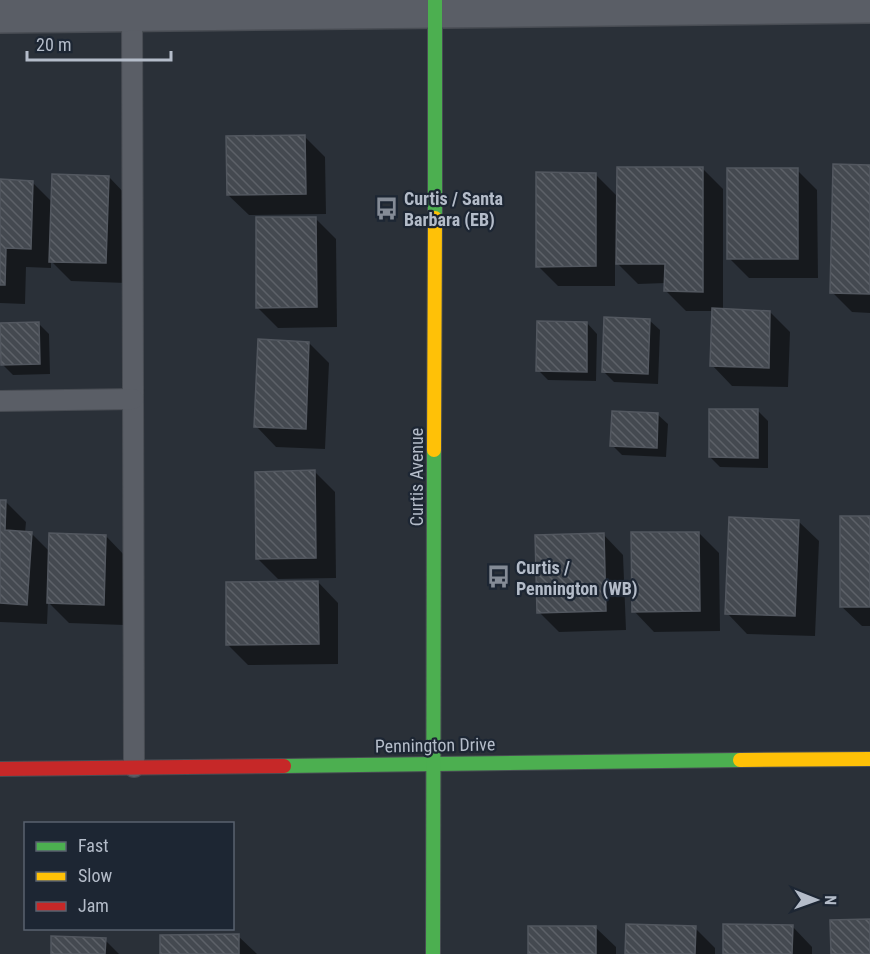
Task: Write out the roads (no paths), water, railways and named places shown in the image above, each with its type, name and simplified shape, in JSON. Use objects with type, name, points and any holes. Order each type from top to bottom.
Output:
[{"type":"street","name":"Curtis Avenue","points":[[433,954],[435,5]]},
{"type":"street","points":[[0,16],[132,7],[870,6]]},
{"type":"street","name":"Pennington Drive","points":[[0,769],[433,762],[870,759]]},
{"type":"lane","points":[[132,7],[134,767]]},
{"type":"lane","points":[[0,401],[133,399]]},
{"type":"place","name":"Curtis / Santa Barbara (EB)","points":[[386,208]]},
{"type":"place","name":"Curtis / Pennington (WB)","points":[[498,577]]}]
